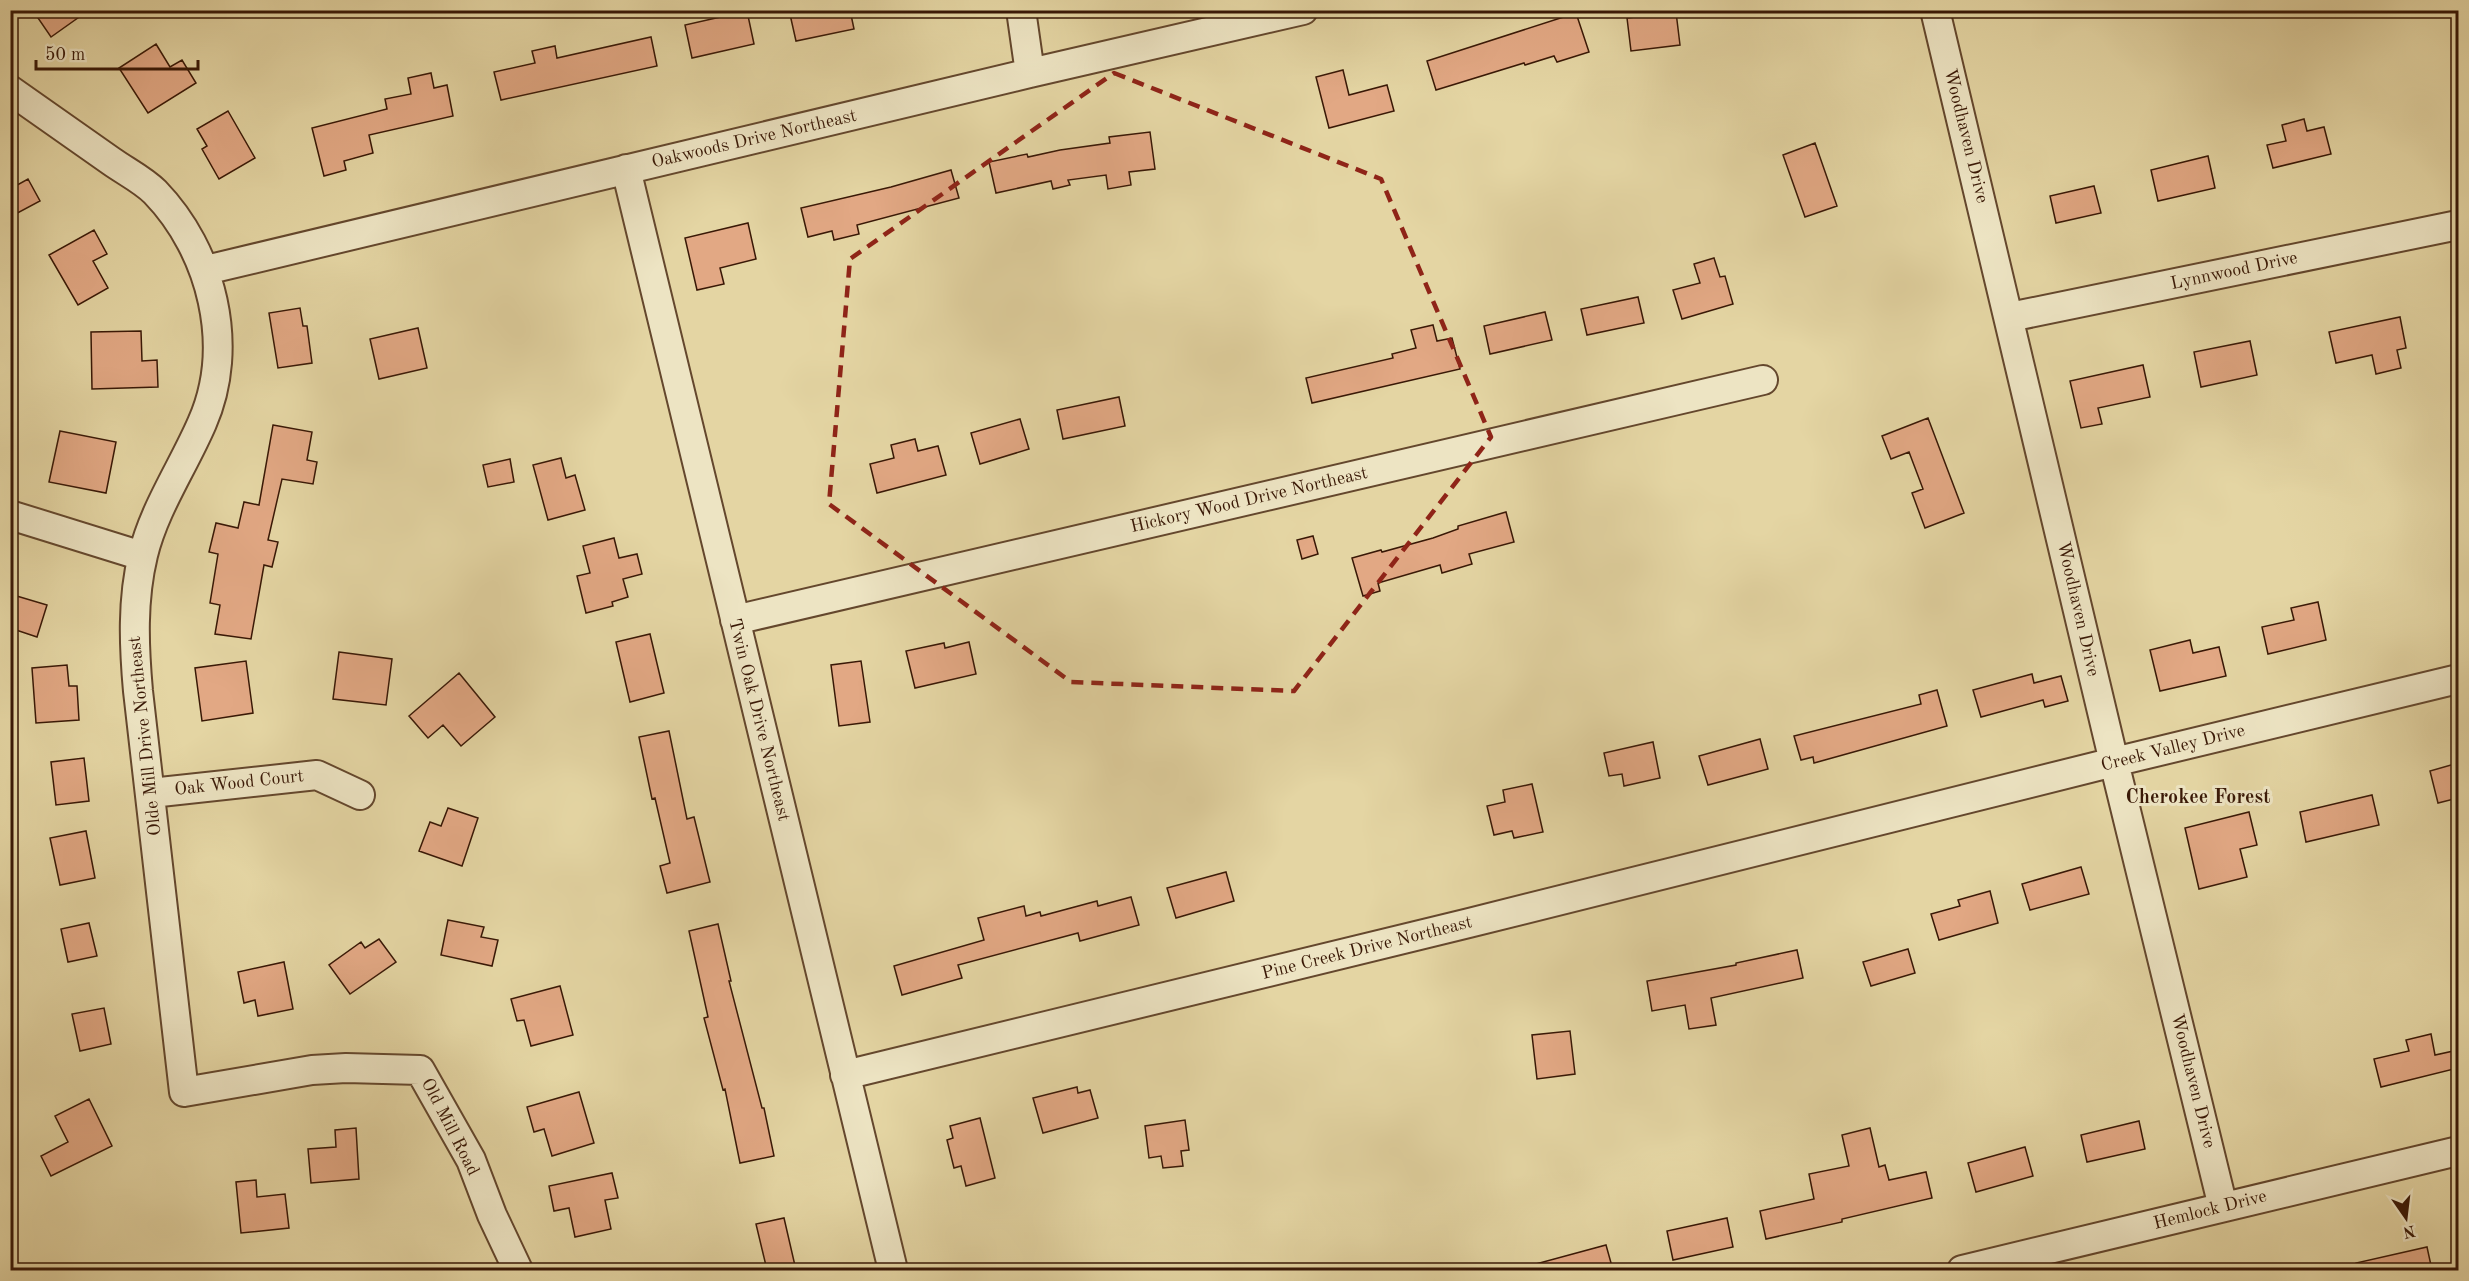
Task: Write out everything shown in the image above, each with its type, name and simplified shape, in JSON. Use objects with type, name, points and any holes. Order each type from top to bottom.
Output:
[{"type":"street","points":[[1021,10],[1030,73]]},
{"type":"street","name":"Oakwoods Drive Northeast","points":[[206,270],[1303,10]]},
{"type":"street","name":"Woodhaven Drive","points":[[1935,10],[2010,317],[2114,762],[2223,1207]]},
{"type":"street","name":"Olde Mill Drive Northeast","points":[[10,90],[154,191],[183,226],[206,270],[215,311],[218,350],[214,386],[204,420],[152,527],[142,556],[134,639],[184,1092]]},
{"type":"street","name":"Twin Oak Drive Northeast","points":[[626,169],[893,1270]]},
{"type":"street","name":"Lynnwood Drive","points":[[2010,317],[2458,225]]},
{"type":"street","name":"Hickory Wood Drive Northeast","points":[[735,620],[1763,381]]},
{"type":"street","points":[[10,515],[142,556]]},
{"type":"street","name":"Creek Valley Drive","points":[[1888,819],[2458,679]]},
{"type":"street","name":"Oak Wood Court","points":[[150,793],[317,775],[360,795]]},
{"type":"street","name":"Pine Creek Drive Northeast","points":[[845,1075],[1888,819]]},
{"type":"street","name":"Old Mill Road","points":[[184,1092],[312,1070],[346,1068],[420,1070],[471,1160],[492,1215],[518,1270]]},
{"type":"street","name":"Hemlock Drive","points":[[1962,1270],[2458,1151]]},
{"type":"highlighted area","points":[[1114,73],[1381,179],[1491,437],[1294,691],[1071,682],[829,504],[850,259]]},
{"type":"building","points":[[50,10],[89,10],[51,37],[38,18]]},
{"type":"building","points":[[789,10],[850,10],[854,29],[796,41]]},
{"type":"building","points":[[747,11],[754,44],[692,58],[685,25]]},
{"type":"building","points":[[1676,12],[1680,45],[1631,51],[1627,18]]},
{"type":"building","points":[[1576,13],[1589,52],[1557,62],[1554,56],[1525,65],[1524,63],[1436,90],[1427,61]]},
{"type":"building","points":[[651,37],[657,66],[501,100],[494,72],[535,63],[532,51],[555,46],[557,58]]},
{"type":"building","points":[[156,44],[170,67],[182,60],[196,83],[148,113],[119,68]]},
{"type":"building","points":[[1343,70],[1349,95],[1387,85],[1394,111],[1329,128],[1316,77]]},
{"type":"building","points":[[431,73],[434,88],[447,85],[453,116],[369,135],[373,153],[344,161],[346,170],[324,176],[312,128],[387,109],[385,99],[411,94],[408,78]]},
{"type":"building","points":[[228,111],[255,158],[219,179],[202,149],[207,146],[197,129]]},
{"type":"building","points":[[2304,119],[2307,131],[2324,127],[2331,154],[2273,168],[2267,145],[2286,141],[2282,125]]},
{"type":"building","points":[[1150,132],[1155,169],[1129,172],[1131,185],[1108,189],[1106,175],[1068,180],[1070,185],[1053,189],[1051,181],[996,193],[989,162],[1027,154],[1028,157],[1110,143],[1109,137]]},
{"type":"building","points":[[1815,143],[1837,206],[1805,217],[1783,155]]},
{"type":"building","points":[[2208,156],[2215,188],[2158,201],[2151,170]]},
{"type":"building","points":[[951,170],[959,198],[857,225],[859,234],[834,240],[832,231],[808,237],[801,208]]},
{"type":"building","points":[[28,179],[40,201],[10,217],[10,189]]},
{"type":"building","points":[[2094,186],[2101,213],[2056,223],[2050,196]]},
{"type":"building","points":[[748,223],[756,259],[720,268],[724,284],[697,290],[685,238]]},
{"type":"building","points":[[94,230],[107,254],[93,261],[108,288],[78,305],[49,255]]},
{"type":"building","points":[[1714,258],[1720,277],[1725,276],[1733,304],[1682,319],[1673,290],[1700,283],[1694,264]]},
{"type":"building","points":[[1638,297],[1644,323],[1587,335],[1581,309]]},
{"type":"building","points":[[300,308],[303,326],[307,326],[312,363],[278,368],[269,313]]},
{"type":"building","points":[[1545,312],[1552,340],[1490,354],[1484,326]]},
{"type":"building","points":[[2400,317],[2406,348],[2397,350],[2401,368],[2376,374],[2372,355],[2336,363],[2329,332]]},
{"type":"building","points":[[1433,325],[1437,341],[1452,338],[1460,369],[1312,403],[1306,378],[1393,358],[1392,354],[1416,348],[1411,330]]},
{"type":"building","points":[[418,328],[427,368],[379,379],[370,339]]},
{"type":"building","points":[[141,331],[142,361],[157,360],[158,387],[92,389],[91,332]]},
{"type":"building","points":[[2250,341],[2257,375],[2201,387],[2194,352]]},
{"type":"building","points":[[2143,365],[2150,397],[2098,408],[2102,424],[2081,428],[2070,381]]},
{"type":"building","points":[[1119,397],[1125,426],[1063,439],[1057,410]]},
{"type":"building","points":[[1928,418],[1964,513],[1925,528],[1912,493],[1923,489],[1909,452],[1891,459],[1882,436]]},
{"type":"building","points":[[1020,419],[1029,449],[980,464],[971,433]]},
{"type":"building","points":[[273,425],[312,432],[307,460],[317,462],[313,484],[282,479],[268,540],[278,542],[272,567],[264,565],[251,639],[215,634],[220,605],[210,603],[218,554],[209,552],[216,523],[238,528],[244,502],[259,505]]},
{"type":"building","points":[[60,431],[116,442],[106,493],[49,482]]},
{"type":"building","points":[[915,439],[918,451],[938,446],[946,475],[877,493],[870,464],[894,458],[891,445]]},
{"type":"building","points":[[561,458],[566,478],[575,475],[585,510],[548,520],[533,465]]},
{"type":"building","points":[[510,459],[514,482],[488,487],[483,465]]},
{"type":"building","points":[[1506,512],[1514,542],[1469,554],[1472,564],[1442,573],[1440,565],[1378,583],[1380,591],[1363,596],[1352,558],[1433,538],[1458,529],[1458,526]]},
{"type":"building","points":[[1313,536],[1318,554],[1302,559],[1297,540]]},
{"type":"building","points":[[614,538],[619,558],[637,554],[642,574],[623,579],[628,597],[612,602],[613,606],[586,613],[577,576],[590,573],[583,546]]},
{"type":"building","points":[[10,594],[47,605],[37,637],[10,628]]},
{"type":"building","points":[[2318,602],[2326,640],[2268,654],[2262,627],[2294,620],[2291,608]]},
{"type":"building","points":[[650,634],[664,693],[630,702],[616,642]]},
{"type":"building","points":[[2190,640],[2193,653],[2219,647],[2226,676],[2160,691],[2150,650]]},
{"type":"building","points":[[969,642],[976,674],[915,688],[906,651],[944,643],[945,648]]},
{"type":"building","points":[[339,652],[392,659],[386,705],[333,699]]},
{"type":"building","points":[[246,661],[253,713],[202,721],[195,668]]},
{"type":"building","points":[[861,661],[870,722],[839,726],[831,665]]},
{"type":"building","points":[[67,665],[69,686],[77,686],[79,720],[36,723],[32,668]]},
{"type":"building","points":[[459,673],[495,717],[461,746],[443,725],[428,738],[409,716]]},
{"type":"building","points":[[2032,674],[2034,683],[2061,676],[2068,701],[2045,707],[2043,700],[1981,717],[1973,690]]},
{"type":"building","points":[[1937,690],[1947,726],[1814,763],[1813,757],[1801,760],[1794,736],[1921,704],[1919,695]]},
{"type":"building","points":[[669,731],[687,819],[694,817],[710,882],[667,893],[660,866],[670,863],[655,798],[652,799],[639,737]]},
{"type":"building","points":[[1760,739],[1768,769],[1708,785],[1699,756]]},
{"type":"building","points":[[1653,742],[1660,778],[1624,786],[1622,774],[1609,776],[1604,753]]},
{"type":"building","points":[[84,758],[89,801],[56,805],[51,762]]},
{"type":"building","points":[[2458,763],[2458,798],[2438,803],[2430,771]]},
{"type":"building","points":[[1532,784],[1543,832],[1514,838],[1512,831],[1494,835],[1487,806],[1505,802],[1503,790]]},
{"type":"building","points":[[2372,795],[2379,825],[2306,842],[2300,812]]},
{"type":"building","points":[[448,808],[478,818],[462,866],[419,851],[430,822],[441,826]]},
{"type":"building","points":[[2249,812],[2257,845],[2240,849],[2247,877],[2199,889],[2185,828]]},
{"type":"building","points":[[86,831],[95,878],[60,885],[50,838]]},
{"type":"building","points":[[2081,867],[2089,894],[2030,910],[2022,884]]},
{"type":"building","points":[[1226,872],[1234,901],[1176,918],[1167,888]]},
{"type":"building","points":[[1990,891],[1998,923],[1939,940],[1931,914],[1960,906],[1958,900]]},
{"type":"building","points":[[1131,897],[1139,925],[1080,941],[1078,933],[958,965],[962,978],[902,995],[894,966],[984,940],[978,918],[1024,906],[1026,916],[1040,912],[1041,916],[1097,901],[1098,906]]},
{"type":"building","points":[[448,920],[484,927],[481,937],[498,940],[492,966],[441,955]]},
{"type":"building","points":[[89,923],[97,956],[68,962],[61,929]]},
{"type":"building","points":[[718,924],[731,981],[729,981],[762,1108],[764,1108],[774,1156],[740,1163],[725,1089],[723,1090],[704,1018],[708,1017],[689,931]]},
{"type":"building","points":[[379,939],[396,962],[350,994],[329,965],[361,942],[365,948]]},
{"type":"building","points":[[1908,949],[1915,973],[1871,986],[1863,962]]},
{"type":"building","points":[[1797,950],[1803,978],[1711,998],[1716,1025],[1689,1029],[1685,1005],[1652,1011],[1647,981],[1736,965],[1736,963]]},
{"type":"building","points":[[284,962],[293,1009],[258,1016],[255,1000],[244,1003],[238,972]]},
{"type":"building","points":[[560,986],[573,1035],[531,1046],[524,1020],[517,1021],[511,999]]},
{"type":"building","points":[[104,1008],[111,1044],[80,1051],[72,1014]]},
{"type":"building","points":[[1570,1031],[1575,1074],[1537,1079],[1532,1035]]},
{"type":"building","points":[[2431,1034],[2435,1055],[2458,1050],[2458,1068],[2381,1087],[2374,1059],[2409,1051],[2406,1040]]},
{"type":"building","points":[[1077,1087],[1078,1093],[1090,1090],[1098,1118],[1043,1133],[1033,1098]]},
{"type":"building","points":[[579,1092],[594,1143],[552,1156],[544,1129],[534,1132],[527,1107]]},
{"type":"building","points":[[89,1099],[112,1146],[51,1176],[41,1156],[68,1142],[55,1116]]},
{"type":"building","points":[[980,1118],[995,1178],[966,1186],[961,1166],[954,1168],[947,1140],[953,1138],[950,1126]]},
{"type":"building","points":[[1185,1120],[1189,1150],[1181,1151],[1183,1166],[1163,1168],[1161,1156],[1149,1158],[1145,1126]]},
{"type":"building","points":[[2139,1121],[2145,1149],[2087,1162],[2081,1135]]},
{"type":"building","points":[[356,1128],[359,1179],[311,1183],[308,1149],[336,1147],[335,1130]]},
{"type":"building","points":[[1870,1128],[1879,1167],[1885,1165],[1889,1180],[1926,1172],[1932,1198],[1766,1239],[1760,1211],[1814,1199],[1809,1174],[1849,1166],[1842,1135]]},
{"type":"building","points":[[2025,1147],[2033,1176],[1976,1192],[1968,1163]]},
{"type":"building","points":[[612,1173],[618,1198],[605,1200],[611,1229],[575,1237],[569,1208],[554,1211],[549,1186]]},
{"type":"building","points":[[256,1180],[257,1197],[285,1194],[289,1228],[241,1233],[236,1182]]},
{"type":"building","points":[[784,1218],[796,1270],[767,1270],[756,1224]]},
{"type":"building","points":[[1727,1218],[1733,1247],[1673,1260],[1667,1231]]},
{"type":"building","points":[[1606,1245],[1613,1270],[1533,1270],[1532,1265]]},
{"type":"building","points":[[2427,1247],[2432,1270],[2356,1270],[2356,1263]]},
{"type":"district","name":"Cherokee Forest","points":[[2198,798]]}]
